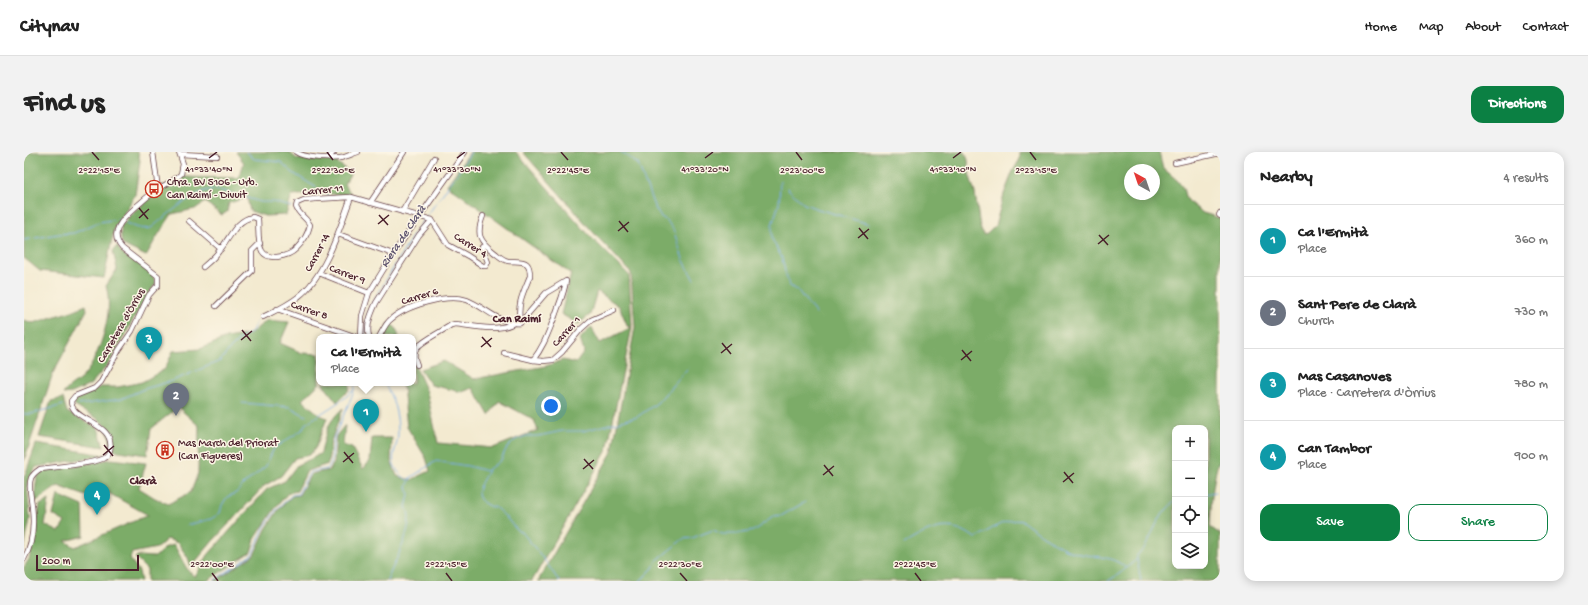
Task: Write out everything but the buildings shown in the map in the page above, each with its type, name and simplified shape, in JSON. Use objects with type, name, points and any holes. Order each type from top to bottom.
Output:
[{"type":"street","points":[[153,152],[158,189]]},
{"type":"street","points":[[296,152],[306,156],[328,158],[340,158],[358,152]]},
{"type":"street","points":[[328,158],[334,152]]},
{"type":"street","points":[[370,203],[404,152]]},
{"type":"street","points":[[361,334],[362,316],[369,293],[392,254],[465,152]]},
{"type":"street","points":[[180,153],[217,156]]},
{"type":"street","name":"Carretera d'Òrrius","points":[[24,559],[28,552],[33,526],[30,488],[31,477],[34,473],[40,469],[98,460],[107,455],[110,451],[109,440],[104,431],[97,425],[76,413],[73,409],[71,401],[75,396],[95,388],[101,382],[119,350],[129,338],[149,295],[158,285],[158,276],[122,248],[116,240],[116,236],[123,219],[158,189],[180,174],[183,164],[180,153]]},
{"type":"street","points":[[1175,163],[1220,153]]},
{"type":"street","points":[[402,212],[434,158]]},
{"type":"street","name":"Carrer 11","points":[[260,243],[263,252],[272,257],[294,251],[306,236],[310,225],[296,207],[297,203],[304,200],[351,197],[432,220]]},
{"type":"street","name":"Carrer 14","points":[[263,317],[299,297],[319,274],[338,234],[351,197]]},
{"type":"street","points":[[416,349],[451,325],[455,324],[484,328],[520,323],[518,311],[519,304],[530,276],[528,264],[507,261],[485,245],[478,232],[483,216]]},
{"type":"street","points":[[203,266],[221,249],[234,229],[240,223],[253,217],[258,220],[260,243],[252,251],[252,271],[216,306]]},
{"type":"street","points":[[368,334],[371,314],[376,304],[419,235],[432,220]]},
{"type":"street","name":"Carrer 4","points":[[432,220],[448,244],[483,266],[486,266],[488,262],[482,247],[485,245]]},
{"type":"street","points":[[189,221],[221,249]]},
{"type":"street","points":[[338,234],[392,254]]},
{"type":"street","name":"Carrer 9","points":[[319,274],[369,293]]},
{"type":"street","name":"Carrer 1","points":[[520,323],[546,293],[566,281],[563,296],[550,331],[543,347],[533,360]]},
{"type":"street","name":"Carrer 6","points":[[381,334],[388,322],[399,313],[442,299],[453,298],[467,300],[512,324]]},
{"type":"street","name":"Carrer 8","points":[[277,310],[348,334]]},
{"type":"street","name":"Carrer 1","points":[[504,353],[533,360],[553,360],[591,320],[614,310]]},
{"type":"green space","points":[[24,152],[138,152],[140,161],[135,195],[114,230],[104,278],[40,271],[24,258]]},
{"type":"green space","points":[[236,152],[289,152],[297,159],[335,161],[351,173],[344,184],[352,195],[292,195],[286,215],[265,216],[250,211],[247,198],[229,203],[227,212],[222,215],[205,202],[195,209],[172,214],[146,256],[123,245],[121,239],[121,226],[132,213],[160,190],[180,177],[239,178],[244,163]]},
{"type":"green space","points":[[470,152],[516,152],[589,235],[629,275],[632,326],[628,327],[619,306],[597,291],[590,315],[578,324],[561,314],[571,274],[447,185]]},
{"type":"green space","points":[[523,152],[965,152],[975,193],[980,227],[983,235],[987,234],[995,226],[1004,194],[1013,171],[1020,159],[1020,152],[1159,152],[1163,168],[1178,181],[1190,203],[1203,213],[1220,218],[1220,463],[1218,463],[1213,487],[1210,527],[1220,534],[1220,581],[538,581],[612,452],[635,327],[631,273]]},
{"type":"green space","points":[[117,246],[123,254],[147,269],[151,273],[156,283],[141,306],[107,366],[90,385],[72,393],[63,394],[68,388],[81,379],[97,354],[105,331],[107,319],[108,296],[106,286],[117,269],[113,251]]},
{"type":"green space","points":[[86,305],[87,310],[53,373],[24,461],[24,320],[33,323]]},
{"type":"green space","points":[[267,320],[289,322],[280,343],[302,353],[316,354],[317,386],[302,400],[320,415],[327,418],[316,447],[310,455],[295,458],[281,476],[264,486],[191,567],[188,558],[178,543],[167,539],[157,548],[132,553],[130,559],[139,571],[141,581],[24,581],[24,567],[29,559],[40,505],[49,500],[45,525],[59,532],[65,522],[53,515],[58,495],[83,506],[84,536],[65,541],[75,547],[148,515],[94,485],[86,496],[58,486],[35,502],[37,477],[42,472],[111,459],[146,463],[139,488],[168,504],[191,492],[198,473],[199,426],[178,407],[151,429],[147,455],[112,450],[108,433],[104,425],[92,415],[77,407],[74,404],[74,400],[100,387],[118,387],[142,382],[165,369],[173,351],[200,349],[226,338],[250,334]]},
{"type":"green space","points":[[389,323],[396,328],[398,334],[384,334]]},
{"type":"green space","points":[[591,327],[600,343],[632,327],[607,450],[532,581],[215,581],[254,555],[266,529],[279,509],[292,496],[299,495],[311,474],[329,470],[334,463],[336,436],[345,425],[343,445],[352,448],[363,469],[370,461],[372,438],[392,438],[391,460],[397,476],[411,480],[430,471],[426,458],[407,427],[403,386],[416,386],[416,367],[427,392],[438,443],[493,448],[538,430],[534,420],[499,401],[489,415],[473,388],[462,392],[431,385],[420,369],[444,361],[474,379],[546,366],[563,360],[576,363],[584,352],[580,339]]},
{"type":"green space","points":[[324,386],[350,386],[349,390],[337,402]]},
{"type":"green space","points":[[63,398],[67,412],[98,428],[104,447],[39,437],[51,401]]},
{"type":"green space","points":[[343,408],[331,441],[328,464],[307,471],[297,491],[288,493],[276,507],[255,539],[251,552],[207,581],[147,581],[147,570],[135,558],[137,556],[155,557],[166,547],[174,545],[186,567],[195,577],[208,555],[267,489],[285,481],[297,465],[321,453],[330,423]]},
{"type":"green space","points":[[36,444],[105,455],[36,467],[27,483],[30,519],[24,549],[24,478]]},
{"type":"waterway","points":[[247,152],[254,159],[281,162],[293,173],[328,195]]},
{"type":"waterway","name":"Riera de Clarà","points":[[426,217],[471,152]]},
{"type":"waterway","points":[[621,152],[638,164],[654,206],[660,216],[667,221],[673,229],[683,259],[694,280]]},
{"type":"waterway","points":[[780,181],[779,204],[772,225],[772,239],[782,258],[787,280],[790,286],[799,292],[816,314]]},
{"type":"waterway","points":[[787,188],[804,204],[869,224]]},
{"type":"waterway","points":[[126,223],[138,228],[151,228],[190,198],[207,190],[215,189],[261,202],[273,202],[292,207]]},
{"type":"waterway","points":[[24,240],[58,234],[74,233],[99,222],[119,219]]},
{"type":"waterway","name":"Riera de Clarà","points":[[365,334],[370,307],[424,220]]},
{"type":"waterway","points":[[78,405],[121,399],[144,389],[172,381],[220,361],[241,338],[251,333],[257,321]]},
{"type":"waterway","points":[[386,386],[392,400],[397,418],[398,438],[393,462],[399,473],[407,480],[436,461],[468,466],[486,471],[501,460],[506,449],[515,440],[526,436],[538,436],[562,431],[583,431],[637,417],[657,403],[688,368]]},
{"type":"waterway","name":"Riera de Clarà","points":[[213,581],[252,555],[264,528],[277,509],[292,495],[298,494],[310,472],[327,469],[331,464],[334,437],[355,386]]},
{"type":"waterway","points":[[187,525],[211,519],[220,513],[222,505],[227,497],[236,493],[244,484],[266,466],[274,448],[302,430],[305,424],[342,400],[354,390]]},
{"type":"waterway","points":[[242,403],[290,407],[306,416]]},
{"type":"waterway","points":[[24,414],[31,414],[63,405]]},
{"type":"waterway","points":[[488,470],[479,488],[479,497],[487,505],[496,508],[518,531],[522,532],[559,581]]},
{"type":"waterway","points":[[387,581],[403,544],[409,523],[409,514],[406,507],[409,495],[407,486],[411,478]]},
{"type":"waterway","points":[[1208,493],[1215,492]]},
{"type":"waterway","points":[[640,581],[653,568],[656,561],[683,539],[692,538],[713,530],[722,534],[737,534],[753,531],[773,517],[781,516],[805,502]]},
{"type":"waterway","points":[[1108,581],[1137,559],[1137,555],[1149,540],[1160,517],[1172,504]]},
{"type":"waterway","points":[[904,544],[931,530],[948,527],[966,532],[975,538],[998,525],[1016,520],[1022,521],[1067,550],[1080,554],[1108,558],[1126,568]]},
{"type":"waterway","points":[[1137,559],[1141,581]]},
{"type":"place","name":"Ctra. BV 5106 - Urb. Can Raimí - Divuit","points":[[154,189]]},
{"type":"place","name":"Mas Casanoves","points":[[149,360]]},
{"type":"place","name":"Sant Pere de Clarà","points":[[176,416]]},
{"type":"place","name":"Ca l'Ermità","points":[[366,432]]},
{"type":"place","name":"Mas March del Priorat (Can Figueres)","points":[[165,450]]},
{"type":"place","name":"Can Tambor","points":[[97,515]]},
{"type":"district","name":"Can Raimí","points":[[517,320]]},
{"type":"district","name":"Clarà","points":[[143,482]]}]
